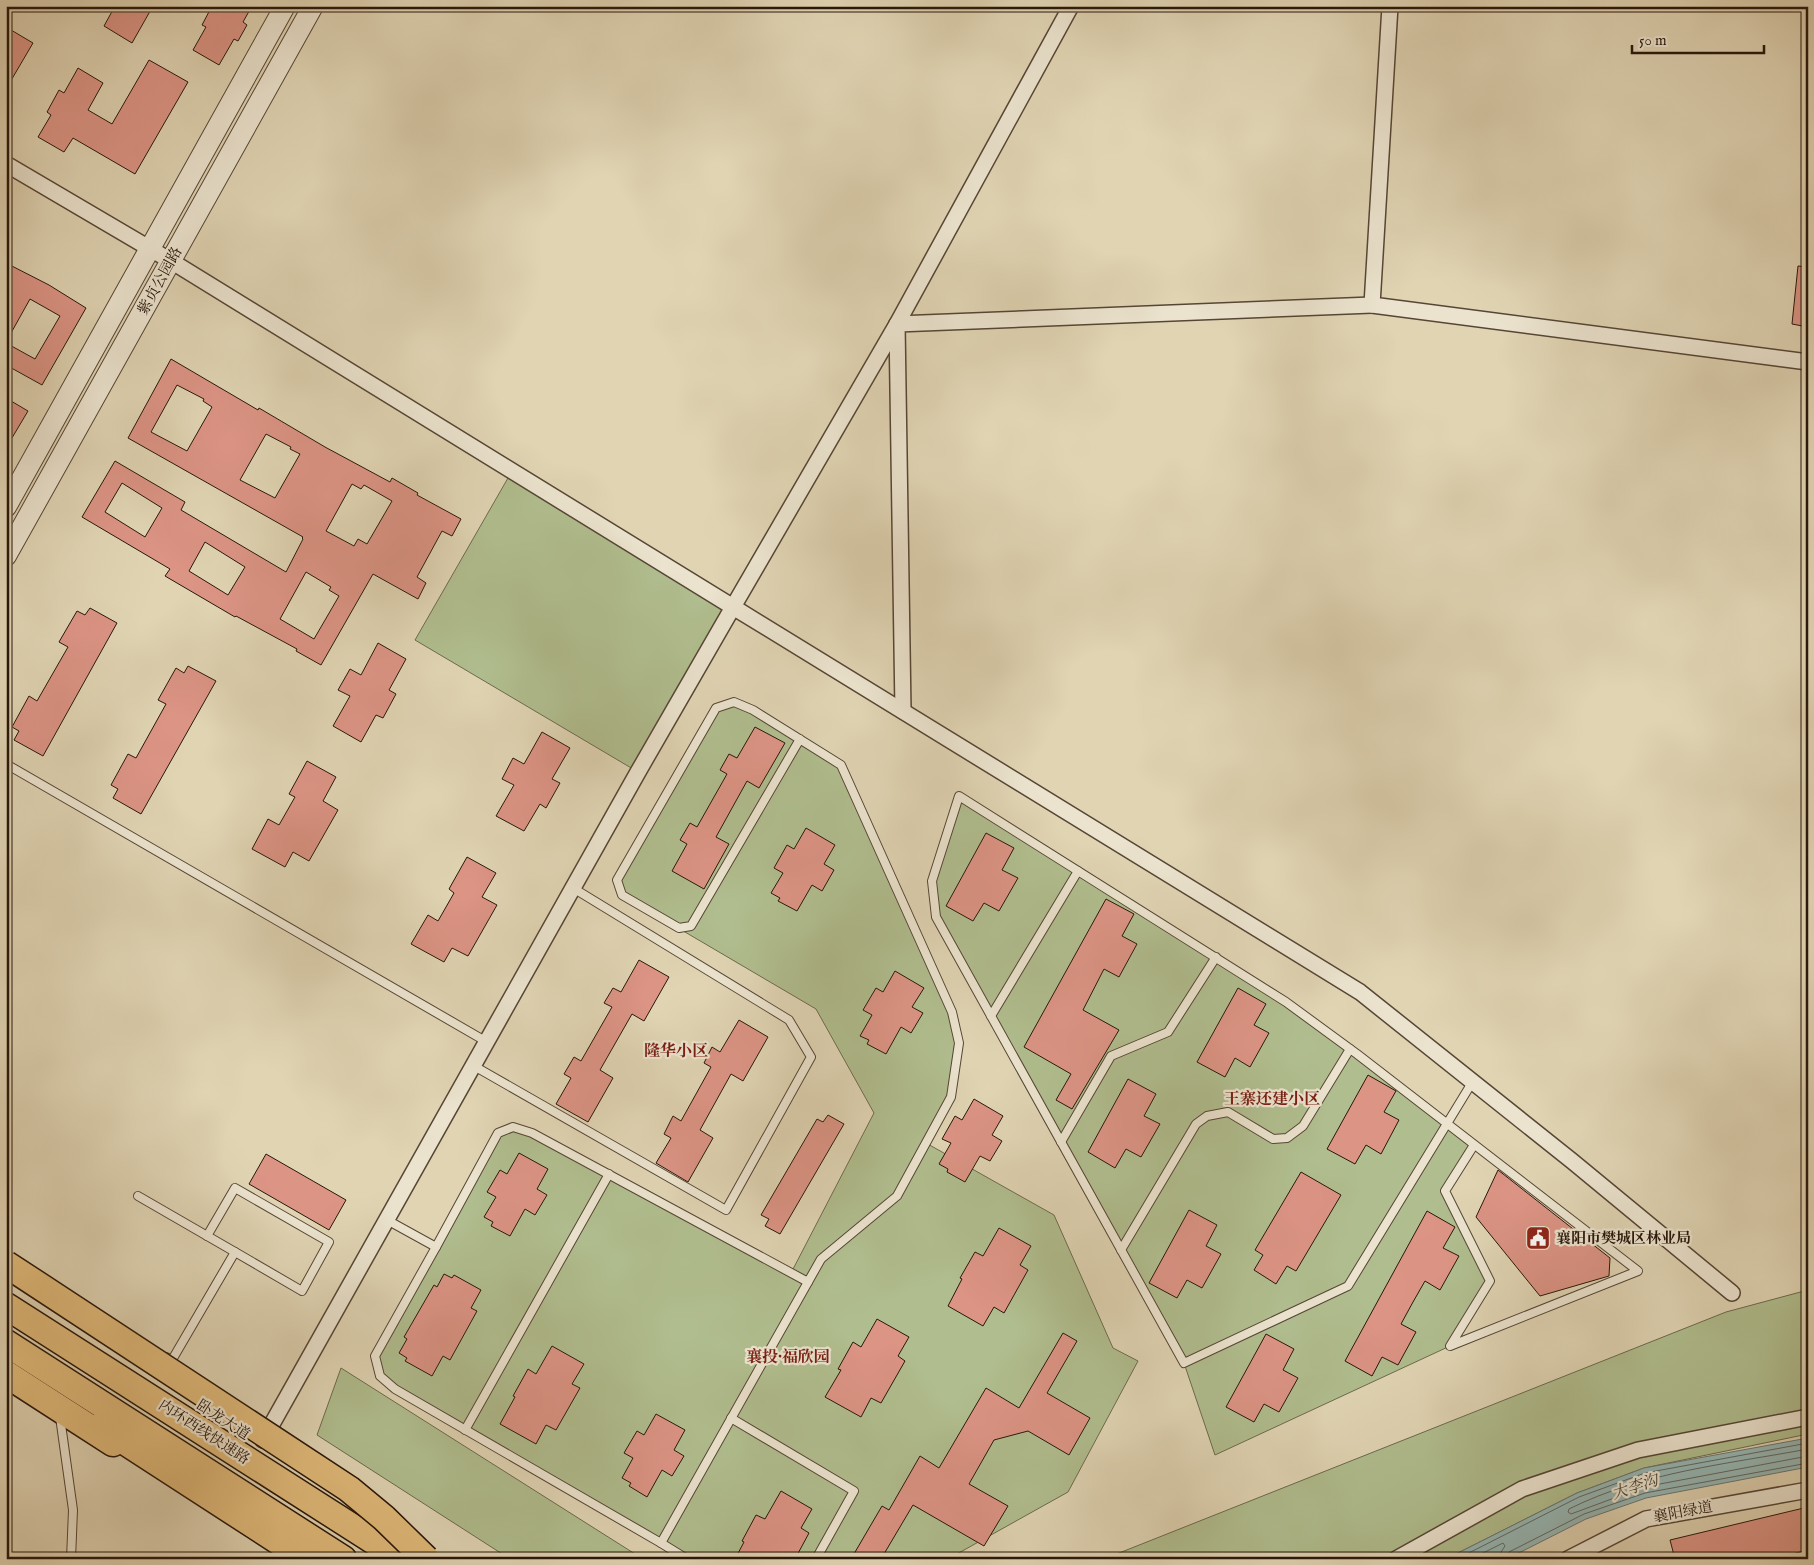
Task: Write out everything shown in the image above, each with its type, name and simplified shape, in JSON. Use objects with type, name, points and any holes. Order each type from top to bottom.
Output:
[{"type":"highway","points":[[6,1264],[349,1489],[384,1518],[426,1559]]},
{"type":"highway","name":"卧龙大道","points":[[14,1281],[261,1444],[441,1559]]},
{"type":"highway","name":"内环西线快速路","points":[[6,1306],[402,1559]]},
{"type":"highway","points":[[6,1343],[343,1559]]},
{"type":"highway","points":[[6,1364],[306,1559]]},
{"type":"highway","points":[[6,1374],[293,1559]]},
{"type":"street","name":"紫贞公园路","points":[[6,507],[285,6]]},
{"type":"street","name":"紫贞公园路","points":[[6,556],[313,6]]},
{"type":"street","points":[[261,1444],[573,888],[897,324],[1071,6]]},
{"type":"street","points":[[1372,305],[1390,6]]},
{"type":"street","points":[[6,164],[171,261],[1360,992],[1572,1161],[1732,1293]]},
{"type":"street","points":[[897,324],[1372,305],[1808,362]]},
{"type":"street","points":[[897,324],[903,712]]},
{"type":"street","points":[[1396,1559],[1522,1489],[1638,1450],[1808,1417]]},
{"type":"street","name":"襄阳绿道","points":[[1568,1559],[1646,1518],[1808,1490]]},
{"type":"lane","points":[[661,1543],[821,1259],[897,1196],[951,1097],[959,1043],[952,1012],[841,765],[800,739],[753,710],[734,702],[716,708],[617,880],[622,895],[679,928],[691,926],[800,739]]},
{"type":"lane","points":[[6,764],[487,1042]]},
{"type":"lane","points":[[1473,1082],[1447,1124],[1348,1286],[1184,1363],[936,917],[932,881],[959,796],[1286,1002],[1350,1049],[1447,1124],[1474,1146],[1638,1271],[1450,1346],[1490,1281],[1445,1191],[1474,1146]]},
{"type":"lane","points":[[991,1016],[1078,871]]},
{"type":"lane","points":[[474,1066],[726,1210],[811,1057],[789,1020],[573,888]]},
{"type":"lane","points":[[1061,1142],[1111,1056],[1168,1032],[1216,957]]},
{"type":"lane","points":[[1121,1250],[1196,1124],[1207,1116],[1228,1112],[1273,1139],[1287,1138],[1303,1126],[1350,1049]]},
{"type":"lane","points":[[687,1559],[395,1389],[380,1376],[375,1356],[498,1133],[513,1127],[532,1133],[808,1282]]},
{"type":"lane","points":[[465,1430],[608,1174]]},
{"type":"lane","points":[[138,1196],[207,1236],[235,1252],[302,1291],[329,1242],[235,1188],[207,1236]]},
{"type":"lane","points":[[388,1220],[436,1247]]},
{"type":"lane","points":[[155,1350],[172,1360],[235,1252]]},
{"type":"lane","points":[[14,1281],[70,1299],[130,1335]]},
{"type":"lane","points":[[59,1408],[73,1510],[71,1559]]},
{"type":"lane","points":[[731,1418],[854,1491],[816,1559]]},
{"type":"green space","points":[[512,471],[733,607],[638,772],[415,640]]},
{"type":"green space","points":[[734,702],[841,765],[952,1012],[959,1043],[951,1097],[926,1143],[1054,1215],[1113,1348],[1138,1361],[1068,1492],[948,1559],[687,1559],[380,1376],[375,1356],[498,1133],[513,1127],[533,1133],[791,1273],[874,1113],[816,1009],[622,895],[617,880],[716,708]]},
{"type":"green space","points":[[959,796],[1286,1002],[1474,1145],[1445,1191],[1490,1281],[1450,1346],[1215,1455],[1184,1363],[936,917],[932,881]]},
{"type":"green space","points":[[1808,1290],[1808,1434],[1644,1468],[1577,1493],[1446,1559],[1104,1559],[1726,1312]]},
{"type":"green space","points":[[341,1368],[643,1559],[510,1559],[317,1435]]},
{"type":"water","name":"大李沟","points":[[1808,1438],[1808,1467],[1646,1498],[1586,1519],[1507,1559],[1446,1559],[1577,1493],[1644,1468]]},
{"type":"building","points":[[115,6],[153,6],[132,43],[104,26]]},
{"type":"building","points":[[212,6],[252,6],[243,22],[247,25],[238,41],[234,39],[219,65],[193,50],[206,27],[202,25]]},
{"type":"building","points":[[6,27],[33,43],[6,89]]},
{"type":"building","points":[[149,60],[188,82],[135,174],[73,138],[64,152],[38,137],[51,115],[47,112],[59,90],[64,93],[78,68],[103,83],[88,110],[112,124]]},
{"type":"building","points":[[6,263],[49,285],[86,308],[42,385],[6,365],[6,343],[35,359],[60,316],[30,299],[6,342]]},
{"type":"building","points":[[1798,266],[1808,267],[1808,327],[1792,324]]},
{"type":"building","points":[[171,359],[325,447],[390,482],[392,478],[418,493],[417,495],[461,519],[452,536],[442,531],[417,577],[426,583],[418,599],[373,574],[321,665],[296,651],[297,649],[235,617],[165,576],[170,569],[82,517],[115,461],[185,502],[181,510],[286,572],[303,537],[128,438]],"holes":[[[177,385],[204,399],[203,401],[212,407],[187,451],[151,432]],[[266,434],[300,454],[275,498],[240,480]],[[122,483],[162,508],[145,537],[105,512]],[[352,484],[361,489],[364,485],[392,501],[367,544],[358,539],[354,546],[326,531]],[[205,542],[245,567],[228,595],[189,571]],[[306,572],[331,587],[329,590],[339,596],[314,639],[280,619]]]},
{"type":"building","points":[[6,398],[28,411],[6,448]]},
{"type":"building","points":[[90,608],[117,623],[43,756],[14,740],[19,731],[12,727],[29,696],[37,701],[68,647],[59,642],[77,611],[85,615]]},
{"type":"building","points":[[378,643],[406,659],[389,690],[396,694],[383,718],[376,715],[361,742],[333,726],[350,696],[338,690],[350,669],[361,675]]},
{"type":"building","points":[[188,666],[216,681],[141,814],[113,798],[118,789],[111,785],[128,754],[136,758],[166,704],[158,700],[176,668],[184,673]]},
{"type":"building","points":[[755,727],[785,743],[759,788],[747,781],[716,837],[729,844],[704,889],[672,871],[687,844],[680,840],[690,823],[697,827],[727,774],[720,770],[729,754],[737,758]]},
{"type":"building","points":[[542,732],[570,748],[552,779],[560,783],[546,808],[540,804],[524,831],[496,816],[514,785],[502,779],[513,758],[524,764]]},
{"type":"building","points":[[307,761],[336,777],[323,801],[338,810],[309,861],[293,852],[285,867],[252,849],[268,819],[279,825],[295,797],[289,794]]},
{"type":"building","points":[[806,828],[835,845],[824,864],[834,870],[822,891],[812,885],[797,911],[778,901],[780,898],[771,893],[783,873],[774,868],[787,845],[794,849]]},
{"type":"building","points":[[986,833],[1014,848],[1002,870],[1018,878],[999,911],[984,903],[973,921],[946,906]]},
{"type":"building","points":[[467,857],[496,873],[482,897],[497,905],[468,956],[452,948],[444,962],[411,944],[428,915],[438,921],[454,893],[449,889]]},
{"type":"building","points":[[1106,899],[1134,914],[1122,936],[1137,944],[1119,977],[1104,969],[1083,1010],[1119,1030],[1072,1109],[1056,1100],[1071,1074],[1024,1047]]},
{"type":"building","points":[[639,960],[669,977],[644,1021],[632,1014],[600,1070],[613,1078],[588,1122],[556,1104],[571,1078],[564,1074],[574,1057],[581,1061],[612,1007],[604,1003],[613,988],[621,992]]},
{"type":"building","points":[[895,971],[924,988],[912,1007],[923,1013],[911,1033],[901,1027],[886,1054],[867,1044],[869,1040],[860,1036],[872,1015],[863,1010],[876,988],[883,992]]},
{"type":"building","points":[[1238,988],[1266,1004],[1254,1025],[1269,1033],[1250,1067],[1235,1058],[1225,1077],[1197,1062]]},
{"type":"building","points":[[739,1020],[768,1037],[743,1081],[731,1074],[700,1130],[713,1138],[688,1182],[656,1163],[671,1138],[664,1134],[673,1116],[681,1121],[711,1067],[704,1063],[712,1047],[720,1052]]},
{"type":"building","points":[[1368,1075],[1396,1091],[1384,1112],[1399,1120],[1381,1154],[1366,1145],[1355,1164],[1327,1149]]},
{"type":"building","points":[[1128,1079],[1156,1094],[1144,1116],[1160,1124],[1141,1157],[1126,1149],[1115,1168],[1088,1152]]},
{"type":"building","points":[[974,1099],[1003,1116],[992,1135],[1002,1141],[990,1161],[980,1156],[965,1182],[947,1172],[948,1169],[939,1164],[951,1143],[942,1139],[955,1116],[962,1120]]},
{"type":"building","points":[[828,1115],[844,1124],[780,1234],[765,1226],[769,1219],[761,1215],[817,1119],[823,1122]]},
{"type":"building","points":[[519,1153],[548,1169],[537,1189],[547,1195],[535,1215],[525,1209],[510,1236],[491,1226],[493,1222],[484,1217],[496,1197],[487,1192],[500,1170],[507,1174]]},
{"type":"building","points":[[266,1154],[346,1200],[329,1230],[249,1184]]},
{"type":"building","name":"襄阳市樊城区林业局","points":[[1498,1170],[1610,1258],[1609,1276],[1540,1296],[1476,1217]]},
{"type":"building","points":[[1301,1172],[1341,1195],[1296,1271],[1287,1266],[1276,1284],[1254,1270],[1263,1255],[1255,1250]]},
{"type":"building","points":[[1189,1210],[1217,1225],[1206,1246],[1221,1254],[1202,1288],[1187,1280],[1177,1298],[1149,1283]]},
{"type":"building","points":[[1427,1211],[1455,1227],[1443,1248],[1459,1256],[1440,1290],[1425,1281],[1413,1302],[1401,1324],[1416,1332],[1398,1365],[1382,1357],[1372,1376],[1345,1361]]},
{"type":"building","points":[[999,1228],[1031,1246],[1020,1265],[1028,1270],[1004,1313],[994,1307],[983,1326],[948,1306],[962,1279],[960,1278],[975,1252],[983,1256]]},
{"type":"building","points":[[444,1274],[452,1278],[454,1275],[481,1290],[471,1308],[477,1311],[450,1360],[443,1356],[432,1376],[405,1361],[407,1358],[399,1353],[407,1339],[404,1337],[434,1285],[437,1287]]},
{"type":"building","points":[[877,1319],[909,1337],[898,1356],[905,1361],[881,1403],[871,1398],[861,1417],[825,1397],[841,1370],[838,1369],[853,1342],[861,1347]]},
{"type":"building","points":[[1063,1333],[1077,1341],[1047,1393],[1090,1418],[1069,1455],[1028,1431],[994,1440],[969,1484],[1008,1506],[984,1546],[913,1505],[881,1559],[851,1559],[882,1506],[889,1510],[920,1456],[939,1468],[986,1388],[1019,1408]]},
{"type":"building","points":[[1266,1334],[1294,1349],[1283,1370],[1298,1378],[1279,1412],[1264,1404],[1254,1422],[1226,1407]]},
{"type":"building","points":[[552,1346],[584,1364],[572,1384],[580,1388],[556,1430],[546,1425],[536,1444],[500,1424],[528,1369],[536,1374]]},
{"type":"building","points":[[656,1414],[685,1430],[674,1450],[684,1456],[672,1476],[662,1470],[647,1497],[629,1486],[631,1483],[622,1478],[633,1458],[624,1453],[637,1431],[644,1435]]},
{"type":"building","points":[[781,1491],[812,1509],[801,1528],[809,1533],[795,1559],[735,1559],[756,1515],[765,1519]]},
{"type":"building","points":[[1808,1507],[1808,1550],[1772,1559],[1675,1559],[1670,1540]]},
{"type":"place","name":"襄阳市樊城区林业局","points":[[1538,1238]]},
{"type":"district","name":"隆华小区","points":[[676,1052]]},
{"type":"district","name":"王寨还建小区","points":[[1272,1100]]},
{"type":"district","name":"襄投·福欣园","points":[[788,1358]]}]
